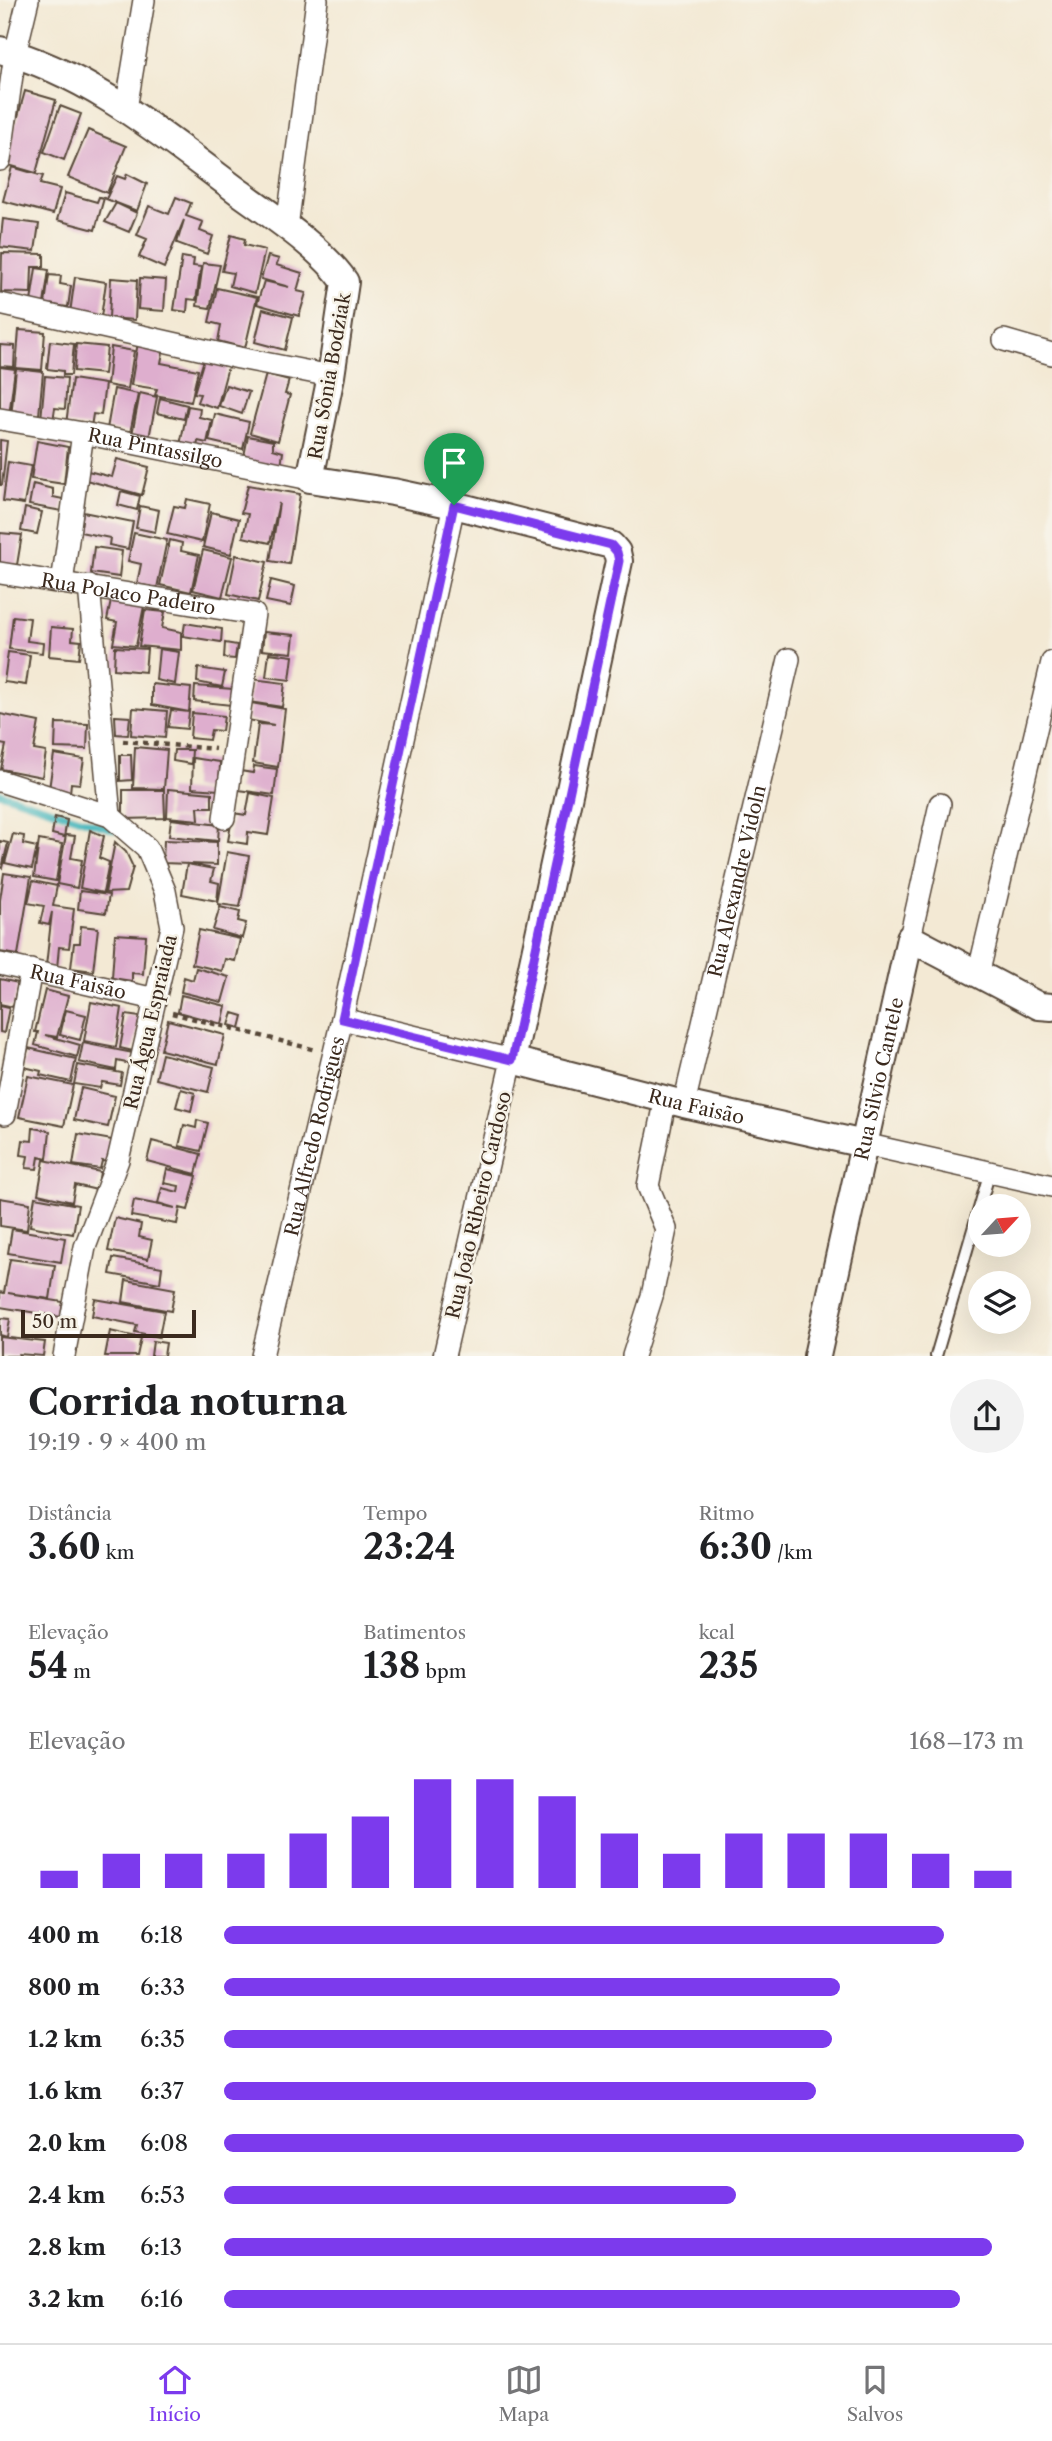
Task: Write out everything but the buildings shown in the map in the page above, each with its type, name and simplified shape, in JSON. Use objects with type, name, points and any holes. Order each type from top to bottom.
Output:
[{"type":"street","points":[[0,160],[8,52],[28,0]]},
{"type":"street","points":[[126,108],[144,0]]},
{"type":"street","points":[[287,227],[317,0]]},
{"type":"street","name":"Rua Sônia Bodziak","points":[[8,52],[73,77],[126,108],[287,227],[338,272],[345,282],[331,376],[310,479],[454,505],[611,545],[617,552],[619,561]]},
{"type":"street","points":[[0,304],[331,376]]},
{"type":"street","points":[[1004,340],[1052,354]]},
{"type":"street","name":"Rua Pintassilgo","points":[[0,419],[310,479]]},
{"type":"street","points":[[62,583],[83,433]]},
{"type":"street","name":"Rua Alfredo Rodrigues","points":[[262,1356],[342,1019],[454,505]]},
{"type":"street","name":"Rua João Ribeiro Cardoso","points":[[444,1356],[512,1060],[619,561]]},
{"type":"street","name":"Rua Polaco Padeiro","points":[[0,573],[254,614],[233,750]]},
{"type":"street","points":[[89,586],[110,817]]},
{"type":"street","name":"Rua Alexandre Vidoln","points":[[633,1356],[652,1296],[667,1229],[648,1186],[675,1101],[789,659]]},
{"type":"street","points":[[978,975],[1052,662]]},
{"type":"street","points":[[224,818],[233,750]]},
{"type":"street","name":"Rua Água Espraiada","points":[[0,781],[110,817],[147,848],[165,891],[172,927],[118,1160],[85,1247],[64,1356]]},
{"type":"street","name":"Rua Silvio Cantele","points":[[817,1356],[940,804]]},
{"type":"street","points":[[910,938],[1039,1006],[1052,1007]]},
{"type":"street","name":"Rua Faisão","points":[[0,964],[154,1003]]},
{"type":"street","points":[[5,1114],[31,970]]},
{"type":"street","name":"Rua Faisão","points":[[342,1019],[675,1101],[1052,1186]]},
{"type":"lane","points":[[936,1356],[990,1171]]},
{"type":"path","points":[[103,739],[233,750]]},
{"type":"path","points":[[154,1003],[333,1055]]},
{"type":"waterway","points":[[0,793],[114,830]]},
{"type":"route","points":[[454,505],[611,545],[617,552],[619,561],[512,1060],[342,1019],[454,505]]}]
